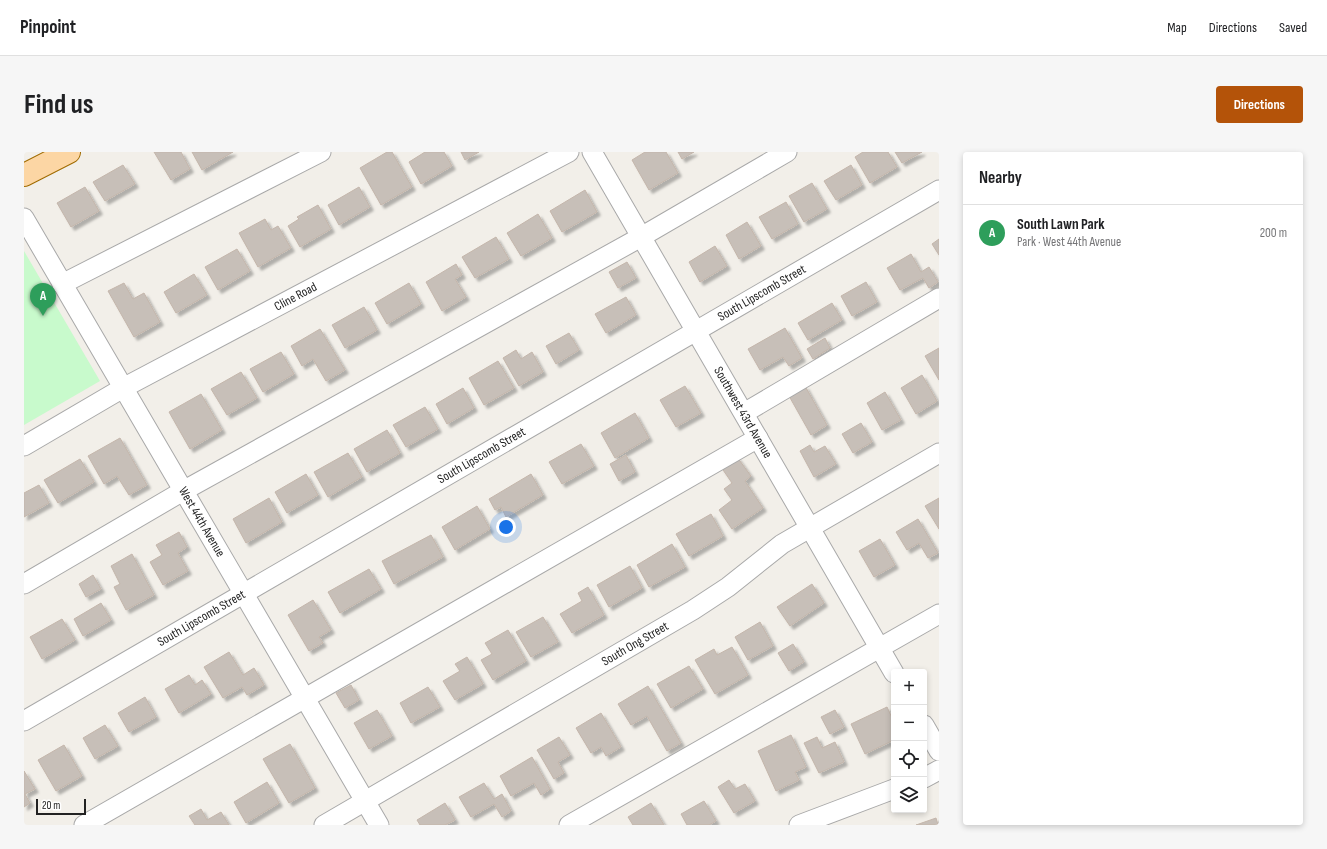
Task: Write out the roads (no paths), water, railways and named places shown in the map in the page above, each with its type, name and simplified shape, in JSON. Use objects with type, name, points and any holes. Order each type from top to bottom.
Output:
[{"type":"main road","points":[[24,175],[69,152]]},
{"type":"street","points":[[62,284],[321,152]]},
{"type":"street","name":"Cline Road","points":[[24,446],[123,388],[569,152]]},
{"type":"street","name":"Southwest 43rd Avenue","points":[[592,152],[892,669]]},
{"type":"street","points":[[24,584],[183,491],[641,237],[787,152]]},
{"type":"street","name":"South Lipscomb Street","points":[[24,721],[939,190]]},
{"type":"street","name":"West 44th Avenue","points":[[24,218],[379,825]]},
{"type":"street","points":[[744,413],[939,298]]},
{"type":"street","points":[[84,825],[758,438]]},
{"type":"street","name":"South Ong Street","points":[[324,825],[693,610],[728,587],[782,544],[939,453]]},
{"type":"street","points":[[569,825],[939,614]]},
{"type":"street","points":[[927,730],[939,751]]},
{"type":"street","points":[[926,777],[939,770]]},
{"type":"street","points":[[799,825],[891,790]]},
{"type":"place","name":"South Lawn Park","points":[[43,316]]}]
